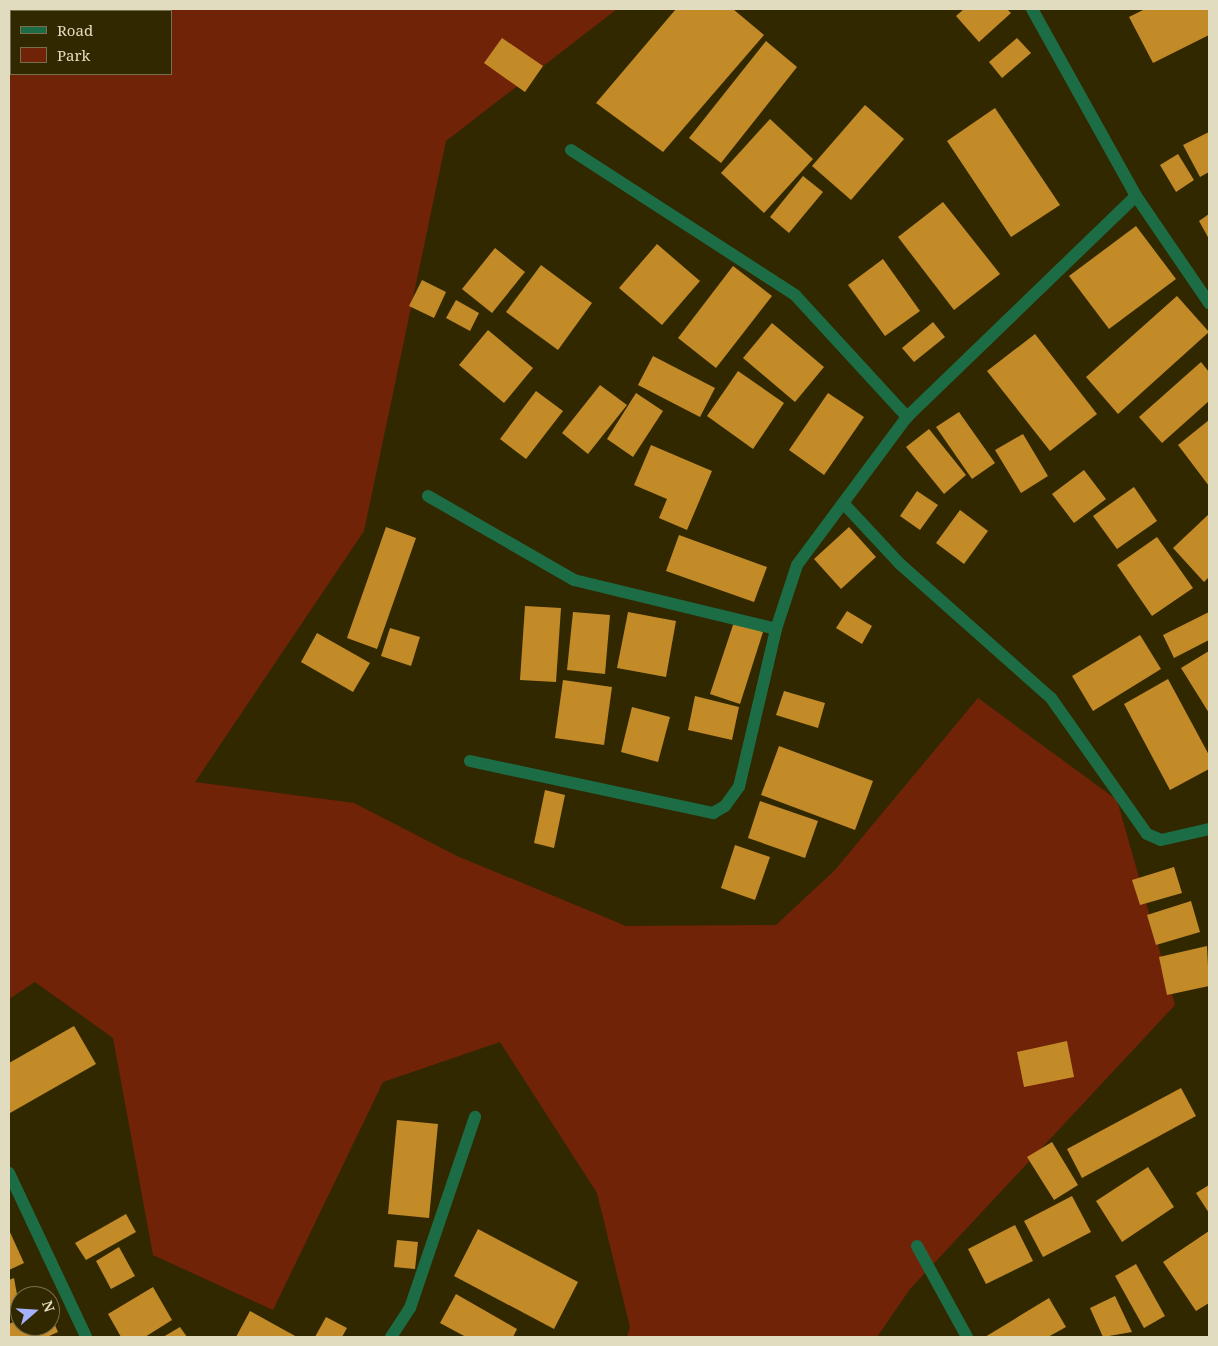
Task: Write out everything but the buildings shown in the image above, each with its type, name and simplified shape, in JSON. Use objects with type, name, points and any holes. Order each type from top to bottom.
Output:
[{"type":"street","points":[[1032,9],[1136,196],[1209,303]]},
{"type":"street","points":[[570,150],[796,295],[907,416]]},
{"type":"street","points":[[470,761],[713,813],[739,787],[776,629],[797,565],[845,505],[907,416],[1136,196]]},
{"type":"street","points":[[428,496],[574,580],[776,629]]},
{"type":"street","points":[[845,505],[900,564],[1051,698],[1147,834],[1161,840],[1209,829]]},
{"type":"street","points":[[391,1337],[410,1308],[475,1117]]},
{"type":"street","points":[[9,1173],[86,1337]]},
{"type":"street","points":[[917,1246],[968,1337]]},
{"type":"green space","points":[[9,9],[617,9],[446,141],[364,531],[195,782],[354,803],[457,856],[626,926],[776,925],[835,870],[978,698],[1117,800],[1175,1005],[910,1289],[877,1337],[627,1337],[630,1327],[597,1193],[500,1042],[383,1082],[273,1310],[153,1255],[113,1038],[35,982],[9,999]]}]
